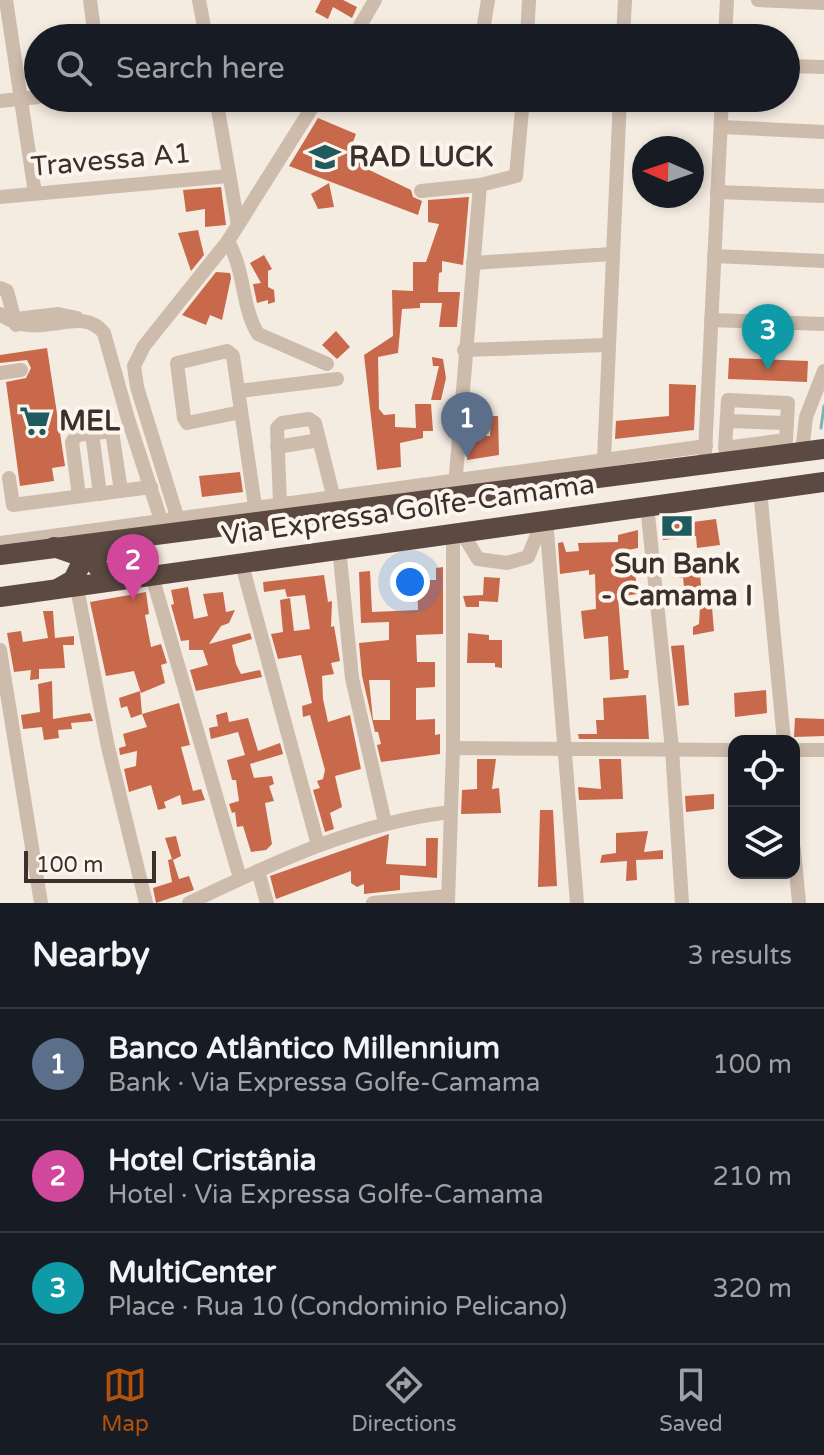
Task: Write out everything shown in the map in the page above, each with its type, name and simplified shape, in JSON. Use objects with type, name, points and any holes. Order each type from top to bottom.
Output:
[{"type":"highway","name":"Via Expressa Golfe-Camama","points":[[0,555],[170,527],[455,488],[706,456],[824,449]]},
{"type":"highway","name":"Via Expressa Golfe-Camama","points":[[0,597],[824,482]]},
{"type":"highway","points":[[159,575],[107,577],[99,572],[94,563],[103,547],[170,527]]},
{"type":"highway","points":[[50,547],[69,550],[77,555],[81,564],[73,580],[52,591]]},
{"type":"street","points":[[6,0],[35,193]]},
{"type":"street","points":[[90,0],[93,24]]},
{"type":"street","points":[[199,0],[203,24]]},
{"type":"street","points":[[361,24],[375,0]]},
{"type":"street","points":[[484,24],[488,0]]},
{"type":"street","points":[[528,24],[529,0]]},
{"type":"street","points":[[624,24],[625,0]]},
{"type":"street","points":[[726,24],[727,0]]},
{"type":"street","points":[[758,0],[824,3]]},
{"type":"street","points":[[800,66],[824,67]]},
{"type":"street","points":[[0,101],[22,99]]},
{"type":"street","points":[[218,112],[238,225]]},
{"type":"street","points":[[170,527],[134,366],[144,346],[228,241],[309,112]]},
{"type":"street","points":[[421,191],[480,185],[518,174],[518,112]]},
{"type":"street","points":[[604,459],[619,112]]},
{"type":"street","points":[[0,543],[170,527],[255,506],[333,495],[455,488],[604,459],[706,456],[722,112]]},
{"type":"street","points":[[721,127],[824,132]]},
{"type":"street","name":"Travessa A1","points":[[0,197],[228,176]]},
{"type":"street","points":[[455,488],[480,185]]},
{"type":"street","points":[[717,192],[824,196]]},
{"type":"street","points":[[228,241],[240,263],[250,317],[258,334],[327,364]]},
{"type":"street","points":[[473,263],[612,254]]},
{"type":"street","points":[[714,256],[824,261]]},
{"type":"street","points":[[0,288],[7,291],[16,322]]},
{"type":"street","points":[[0,314],[16,322],[41,327],[81,318],[96,322],[104,333],[151,487],[170,527]]},
{"type":"street","points":[[711,320],[824,324]]},
{"type":"street","points":[[464,350],[607,345]]},
{"type":"street","points":[[241,412],[187,423],[177,363],[231,353],[239,391],[255,506]]},
{"type":"street","points":[[0,373],[21,370]]},
{"type":"street","points":[[802,452],[810,404],[824,371]]},
{"type":"street","points":[[239,391],[337,379]]},
{"type":"street","points":[[708,399],[810,404]]},
{"type":"street","points":[[728,400],[725,448],[786,440],[788,403]]},
{"type":"street","points":[[280,503],[277,428],[282,423],[312,419],[333,495]]},
{"type":"street","points":[[727,421],[787,423]]},
{"type":"street","points":[[79,496],[72,438],[92,433],[109,431],[113,434],[121,491]]},
{"type":"street","points":[[92,433],[100,494]]},
{"type":"street","points":[[277,447],[319,440]]},
{"type":"street","points":[[9,478],[13,505],[151,487]]},
{"type":"street","points":[[760,490],[783,735]]},
{"type":"street","points":[[647,505],[672,749],[682,903]]},
{"type":"street","points":[[457,532],[478,559],[486,563],[507,563],[528,557],[545,519]]},
{"type":"street","points":[[545,519],[577,903]]},
{"type":"street","points":[[373,903],[448,899],[457,532]]},
{"type":"street","points":[[339,548],[352,678],[385,823]]},
{"type":"street","points":[[241,561],[318,845]]},
{"type":"street","points":[[159,575],[240,878]]},
{"type":"street","points":[[77,588],[108,747],[146,903]]},
{"type":"street","points":[[0,650],[41,903]]},
{"type":"street","points":[[453,748],[728,750]]},
{"type":"street","points":[[800,750],[824,750]]},
{"type":"street","points":[[189,903],[318,845],[385,823],[450,812]]},
{"type":"street","points":[[258,871],[267,903]]},
{"type":"street","points":[[797,879],[799,903]]},
{"type":"building","points":[[321,0],[343,0],[357,7],[352,18],[333,7],[328,19],[315,12]]},
{"type":"building","points":[[318,118],[356,134],[353,142],[370,149],[361,166],[411,190],[413,197],[422,201],[418,215],[289,166]]},
{"type":"building","points":[[329,183],[334,207],[318,209],[311,194]]},
{"type":"building","points":[[221,187],[226,225],[205,227],[205,209],[186,212],[183,190]]},
{"type":"building","points":[[469,197],[463,265],[442,261],[442,272],[439,273],[438,292],[460,292],[457,327],[439,327],[442,303],[420,303],[420,308],[402,309],[398,353],[378,357],[379,409],[384,415],[395,414],[395,427],[416,428],[415,404],[431,404],[433,431],[423,431],[423,438],[400,443],[401,467],[377,470],[364,355],[393,336],[392,290],[413,291],[413,262],[426,262],[439,224],[428,222],[428,200]]},
{"type":"building","points":[[198,230],[204,255],[191,271],[178,233]]},
{"type":"building","points":[[264,255],[272,269],[268,271],[268,287],[274,290],[275,302],[268,304],[268,300],[257,303],[253,284],[261,283],[250,263]]},
{"type":"building","points":[[216,272],[230,273],[231,278],[222,320],[210,315],[206,325],[182,315]]},
{"type":"building","points":[[336,331],[350,347],[337,359],[322,345]]},
{"type":"building","name":"MEL","points":[[47,348],[65,466],[52,468],[54,481],[20,486],[6,382],[26,378],[31,368],[27,360],[0,363],[0,355]]},
{"type":"building","points":[[432,357],[443,359],[446,378],[441,400],[431,400],[439,366],[433,366]]},
{"type":"building","points":[[729,358],[808,361],[807,382],[728,379]]},
{"type":"building","points":[[669,384],[696,385],[694,430],[615,439],[616,421],[669,416]]},
{"type":"building","points":[[491,416],[498,416],[499,455],[467,460],[469,436],[490,436]]},
{"type":"building","points":[[240,472],[243,492],[202,497],[199,476]]},
{"type":"building","points":[[716,519],[720,545],[697,548],[696,536],[663,540],[662,526]]},
{"type":"building","points":[[638,530],[638,548],[614,553],[617,572],[635,569],[637,594],[618,597],[624,670],[629,670],[628,678],[610,680],[608,636],[584,639],[581,611],[596,609],[595,574],[589,575],[589,570],[560,574],[558,543],[563,542],[566,552],[579,551],[578,543],[618,542],[618,535]]},
{"type":"building","points":[[702,555],[699,563],[702,596],[711,596],[714,631],[693,635],[693,627],[699,624],[700,607],[687,609],[683,578],[679,578],[674,557]]},
{"type":"building","points":[[443,567],[443,634],[416,635],[417,662],[435,662],[435,687],[416,688],[416,720],[435,719],[435,735],[440,734],[440,754],[381,762],[377,745],[381,744],[378,732],[375,732],[362,676],[359,643],[389,640],[389,622],[361,623],[359,572],[370,571],[372,612],[418,610],[417,580],[436,580],[436,568]],"holes":[[[369,680],[390,680],[390,720],[373,720]]]},
{"type":"building","points":[[324,575],[328,602],[332,601],[331,627],[334,626],[340,661],[331,663],[334,674],[322,676],[323,699],[328,722],[350,715],[361,769],[335,776],[342,807],[330,813],[334,829],[325,832],[313,790],[320,788],[317,781],[323,779],[325,770],[310,715],[303,717],[302,706],[312,703],[301,655],[278,659],[271,634],[283,632],[280,600],[290,598],[294,631],[310,629],[305,595],[287,597],[285,589],[264,592],[263,582]]},
{"type":"building","points":[[484,577],[500,578],[498,602],[479,601],[479,607],[466,607],[463,596],[483,595]]},
{"type":"building","points":[[188,587],[194,619],[208,616],[203,594],[223,592],[226,612],[235,610],[229,623],[221,626],[209,644],[250,633],[252,639],[232,645],[236,664],[241,674],[260,670],[262,677],[196,691],[190,670],[208,665],[203,650],[189,650],[189,640],[181,641],[171,605],[174,604],[171,590]]},
{"type":"building","points":[[146,592],[149,614],[145,615],[151,647],[161,644],[167,663],[161,665],[165,683],[141,693],[134,671],[106,676],[90,602]]},
{"type":"building","points":[[43,611],[53,611],[55,638],[74,636],[74,645],[63,645],[65,668],[39,669],[39,679],[30,680],[31,670],[14,672],[7,633],[21,631],[23,642],[48,638]]},
{"type":"building","points":[[468,633],[489,635],[489,640],[502,640],[502,668],[495,667],[495,663],[467,663]]},
{"type":"building","points":[[684,645],[689,705],[678,706],[671,646]]},
{"type":"building","points":[[52,681],[53,719],[90,713],[93,721],[71,723],[72,729],[58,730],[59,738],[44,740],[42,727],[23,729],[21,715],[40,712],[38,684]]},
{"type":"building","points":[[766,690],[767,713],[735,717],[734,693]]},
{"type":"building","points":[[140,691],[142,714],[131,718],[127,706],[121,708],[119,698]]},
{"type":"building","points":[[646,695],[649,739],[579,739],[578,734],[597,734],[596,720],[604,720],[603,698]]},
{"type":"building","points":[[179,703],[190,745],[181,747],[193,791],[201,789],[205,800],[182,805],[180,795],[164,802],[166,808],[158,810],[151,785],[129,792],[124,769],[136,766],[137,751],[120,755],[119,748],[126,746],[123,734],[147,727],[142,714]]},
{"type":"building","points":[[227,712],[229,722],[248,718],[258,751],[280,743],[283,754],[250,764],[254,778],[272,776],[274,784],[269,786],[274,801],[265,803],[272,844],[266,850],[251,852],[243,826],[237,827],[235,812],[232,813],[229,804],[239,801],[236,780],[232,780],[227,760],[245,755],[238,732],[211,739],[209,728],[218,726],[216,715]]},
{"type":"building","points":[[795,718],[824,719],[824,736],[794,735]]},
{"type":"building","points":[[477,759],[496,759],[492,789],[499,788],[501,813],[461,814],[462,790],[477,789]]},
{"type":"building","points":[[599,759],[621,759],[623,799],[579,800],[578,787],[601,789]]},
{"type":"building","points":[[714,794],[714,809],[686,812],[685,796]]},
{"type":"building","points":[[540,810],[553,810],[557,886],[538,887]]},
{"type":"building","points":[[648,831],[644,852],[663,850],[663,859],[636,860],[637,880],[626,881],[627,861],[600,863],[602,855],[616,853],[616,833]]},
{"type":"building","points":[[389,834],[386,864],[426,866],[426,838],[438,838],[437,878],[400,875],[400,890],[364,894],[364,884],[357,887],[351,883],[351,871],[276,899],[270,876]]},
{"type":"building","points":[[176,836],[181,856],[173,860],[179,879],[189,876],[194,890],[156,903],[153,888],[172,882],[168,860],[172,859],[165,838]]},
{"type":"waterway","points":[[821,428],[824,406]]},
{"type":"place","name":"RAD LUCK","points":[[325,157]]},
{"type":"place","name":"MultiCenter","points":[[768,370]]},
{"type":"place","name":"MEL","points":[[35,421]]},
{"type":"place","name":"Banco Atlântico Millennium","points":[[467,458]]},
{"type":"place","name":"Sun Bank - Camama I","points":[[677,526]]},
{"type":"place","name":"Hotel Cristânia","points":[[133,600]]}]
